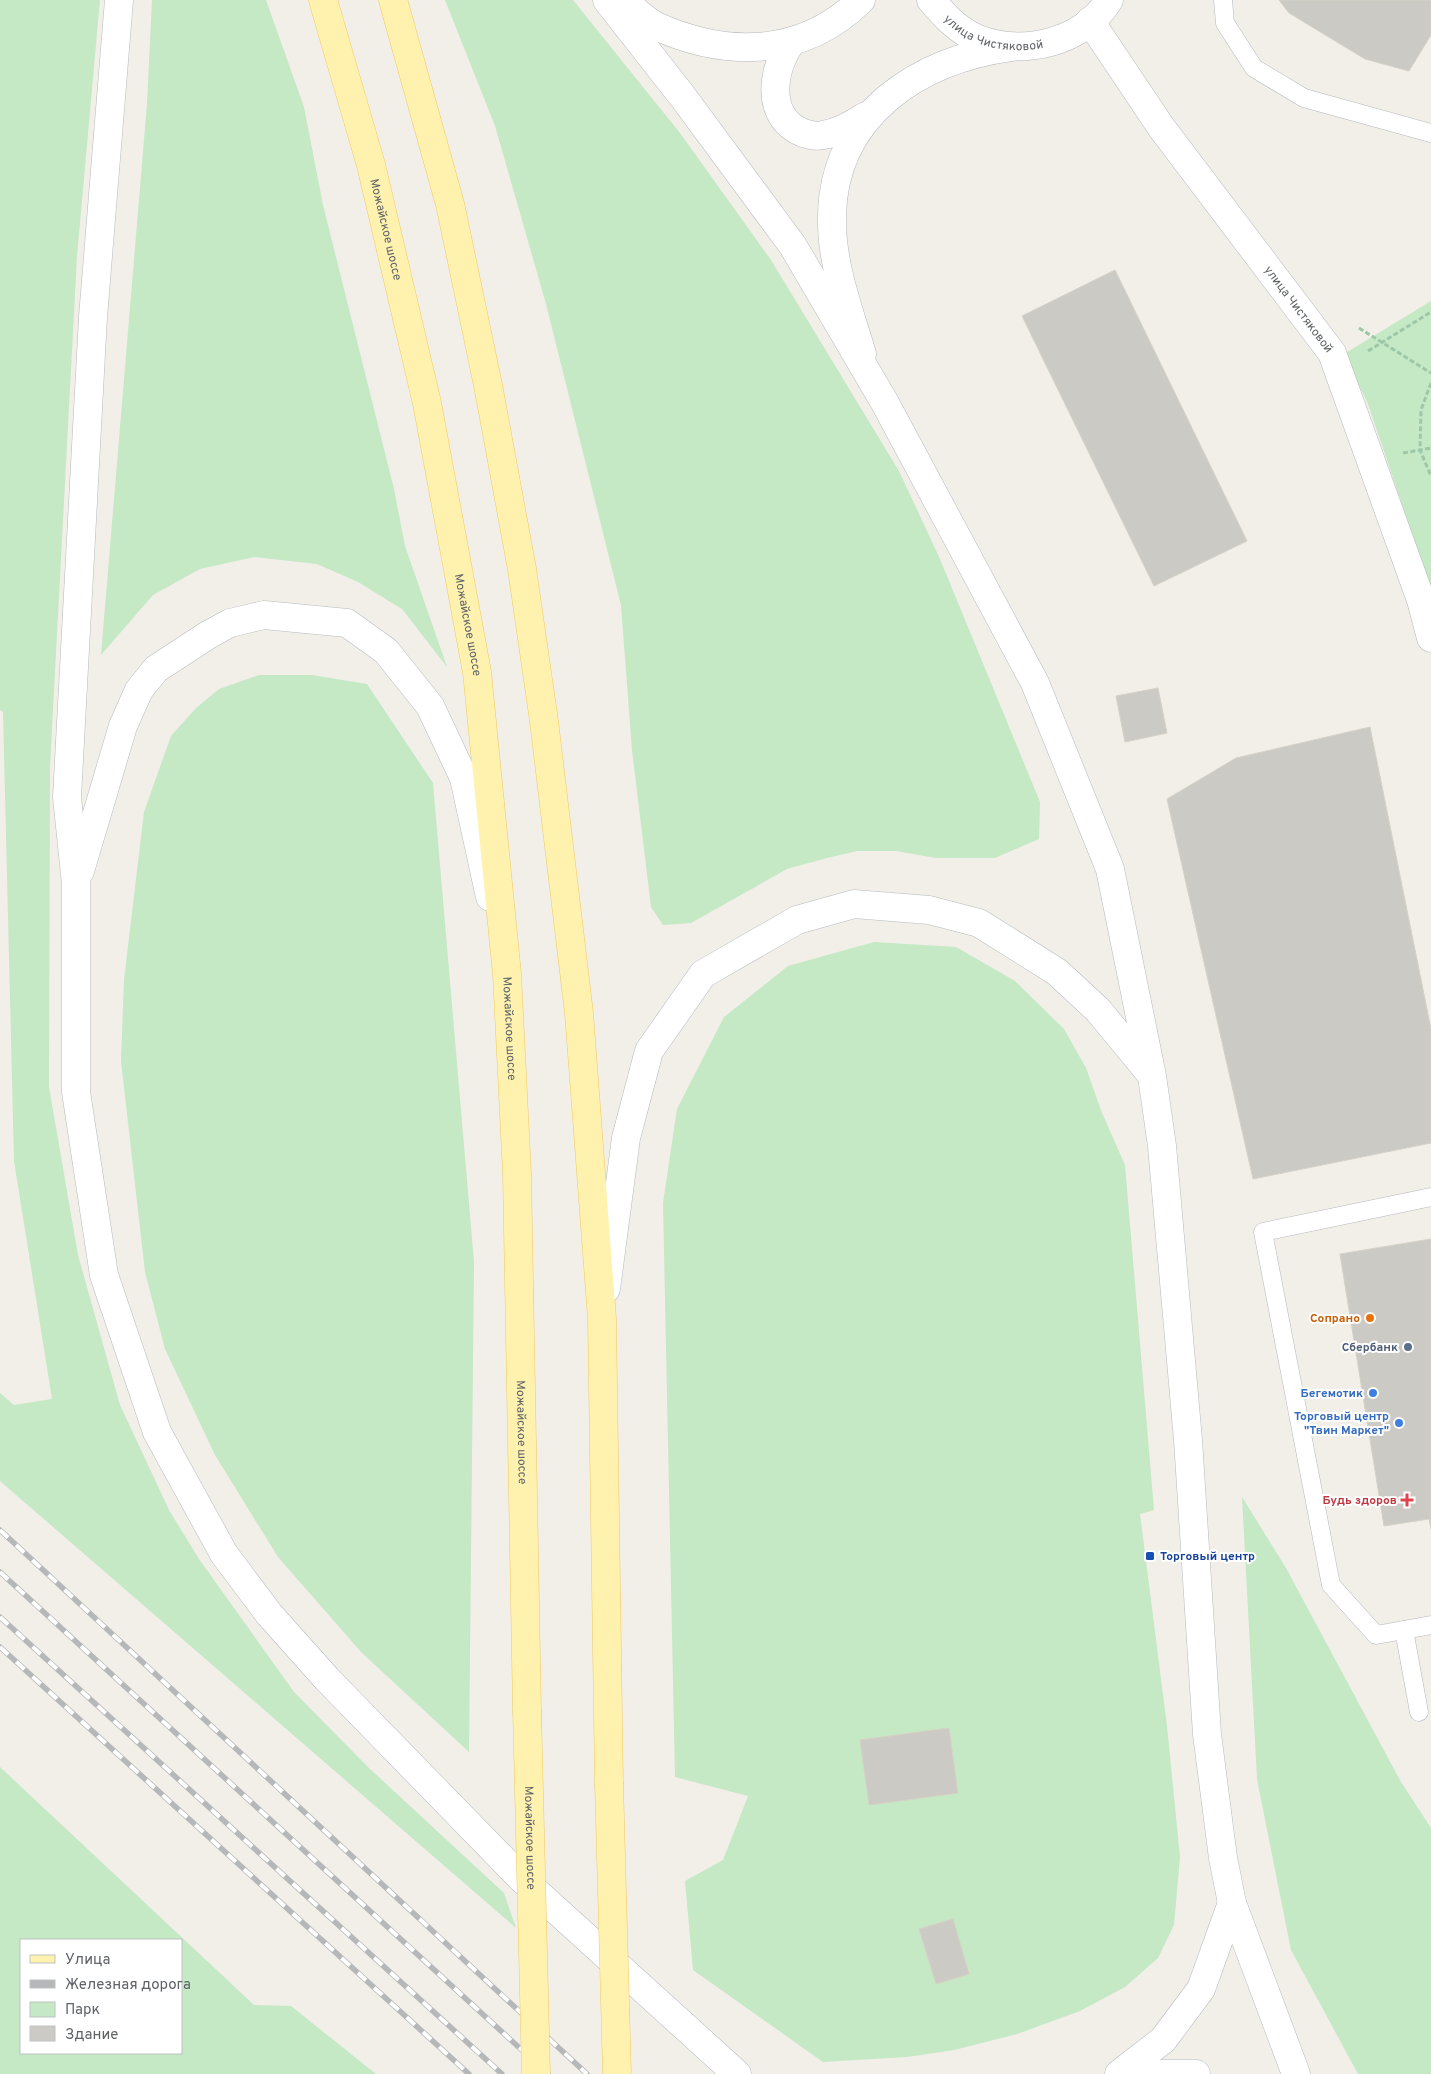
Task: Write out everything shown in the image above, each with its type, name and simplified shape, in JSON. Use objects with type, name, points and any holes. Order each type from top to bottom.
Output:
[{"type":"main road","name":"Можайское шоссе","points":[[323,0],[371,165],[427,403],[477,672],[507,974],[517,1174],[536,2074]]},
{"type":"main road","points":[[393,0],[450,204],[488,385],[523,579],[544,721],[579,1013],[602,1319],[609,1783],[617,2074]]},
{"type":"street","points":[[119,0],[93,317],[67,797],[76,884],[76,1092],[104,1275],[157,1432],[224,1554],[269,1614],[327,1679],[522,1880],[737,2074]]},
{"type":"street","points":[[607,0],[683,97],[793,246],[868,375],[948,519],[1038,692],[1110,869],[1152,1076],[1162,1146],[1176,1277],[1207,1734],[1223,1858],[1232,1903],[1296,2074]]},
{"type":"street","points":[[623,0],[654,25],[728,48],[760,48],[792,41],[821,29],[848,13],[861,0]]},
{"type":"street","name":"улица Чистяковой","points":[[931,0],[950,22],[977,39],[1012,47],[1046,44],[1078,30],[1090,21],[1109,0]]},
{"type":"street","name":"улица Чистяковой","points":[[1090,21],[1161,126],[1332,353],[1421,600],[1431,638]]},
{"type":"street","points":[[792,41],[783,53],[775,91],[778,109],[787,124],[803,133],[822,136],[840,131],[871,113],[906,83],[946,62],[980,51],[1012,47]]},
{"type":"street","points":[[868,375],[839,274],[832,220],[833,189],[848,145],[871,113]]},
{"type":"street","points":[[76,884],[123,726],[139,690],[156,669],[230,622],[264,615],[348,623],[386,651],[430,706],[464,778],[507,974]]},
{"type":"street","points":[[602,1319],[626,1138],[649,1051],[703,974],[797,920],[854,904],[929,910],[979,923],[1057,972],[1098,1010],[1152,1076]]},
{"type":"street","points":[[1119,2074],[1163,2040],[1201,1989],[1232,1903]]},
{"type":"street","points":[[1145,2074],[1196,2074]]},
{"type":"lane","points":[[1223,0],[1225,23],[1254,68],[1304,98],[1431,133]]},
{"type":"lane","points":[[1431,1197],[1263,1232],[1331,1585],[1376,1635],[1431,1625]]},
{"type":"lane","points":[[1404,1630],[1419,1712]]},
{"type":"path","points":[[1360,356],[1431,312]]},
{"type":"path","points":[[1358,328],[1431,373]]},
{"type":"path","points":[[1431,383],[1421,410],[1420,450],[1431,476]]},
{"type":"green space","points":[[0,0],[100,0],[77,256],[50,766],[49,1087],[78,1255],[120,1405],[169,1510],[199,1559],[294,1692],[369,1768],[504,1893],[516,1928],[0,1481],[0,1393],[14,1405],[52,1399],[14,1161],[3,712],[0,710]]},
{"type":"green space","points":[[152,0],[266,0],[304,107],[323,205],[394,489],[405,546],[447,667],[402,609],[358,582],[317,564],[254,557],[200,569],[153,595],[101,655],[147,104]]},
{"type":"green space","points":[[445,0],[573,0],[680,133],[771,260],[899,471],[940,559],[1040,802],[1039,839],[995,858],[936,858],[896,851],[857,851],[787,869],[691,923],[663,925],[651,907],[632,750],[621,605],[546,304],[495,126]]},
{"type":"green space","points":[[1431,301],[1431,590],[1368,404],[1344,354]]},
{"type":"green space","points":[[259,675],[312,675],[367,684],[433,783],[474,1262],[469,1752],[362,1653],[278,1557],[215,1455],[165,1349],[145,1272],[121,1061],[124,980],[144,812],[171,736],[196,708],[219,689]]},
{"type":"green space","points":[[874,942],[956,947],[1015,981],[1064,1029],[1086,1068],[1102,1113],[1125,1165],[1154,1510],[1140,1514],[1167,1726],[1180,1857],[1174,1925],[1158,1958],[1125,1987],[1080,2011],[1017,2034],[954,2050],[907,2057],[823,2062],[693,1970],[685,1881],[723,1860],[748,1796],[675,1777],[663,1203],[677,1109],[724,1017],[788,966]]},
{"type":"green space","points":[[1242,1497],[1286,1568],[1401,1782],[1431,1828],[1431,2074],[1358,2074],[1291,1950],[1257,1779]]},
{"type":"green space","points":[[0,1767],[254,2005],[291,2006],[376,2074],[0,2074]]},
{"type":"building","points":[[1279,0],[1431,0],[1431,35],[1409,71],[1365,59],[1289,13]]},
{"type":"building","points":[[1115,270],[1247,541],[1154,586],[1022,316]]},
{"type":"building","points":[[1158,688],[1167,733],[1125,742],[1116,696]]},
{"type":"building","points":[[1370,727],[1431,1029],[1431,1143],[1253,1179],[1167,799],[1236,758]]},
{"type":"building","name":"Торговый центр \"Твин Маркет\"","points":[[1431,1239],[1431,1529],[1429,1519],[1384,1526],[1340,1254]]},
{"type":"building","points":[[949,1728],[958,1793],[869,1805],[860,1740]]},
{"type":"building","points":[[953,1919],[969,1974],[936,1984],[919,1929]]},
{"type":"railway","points":[[0,1530],[587,2074]]},
{"type":"railway","points":[[0,1572],[548,2074]]},
{"type":"railway","points":[[0,1617],[502,2074]]},
{"type":"railway","points":[[0,1647],[469,2074]]},
{"type":"place","name":"Сопрано","points":[[1370,1318]]},
{"type":"place","name":"Сбербанк","points":[[1408,1347]]},
{"type":"place","name":"Бегемотик","points":[[1373,1393]]},
{"type":"place","name":"Торговый центр \"Твин Маркет\"","points":[[1399,1423]]},
{"type":"place","name":"Будь здоров","points":[[1407,1500]]},
{"type":"place","name":"Торговый центр","points":[[1150,1556]]}]
